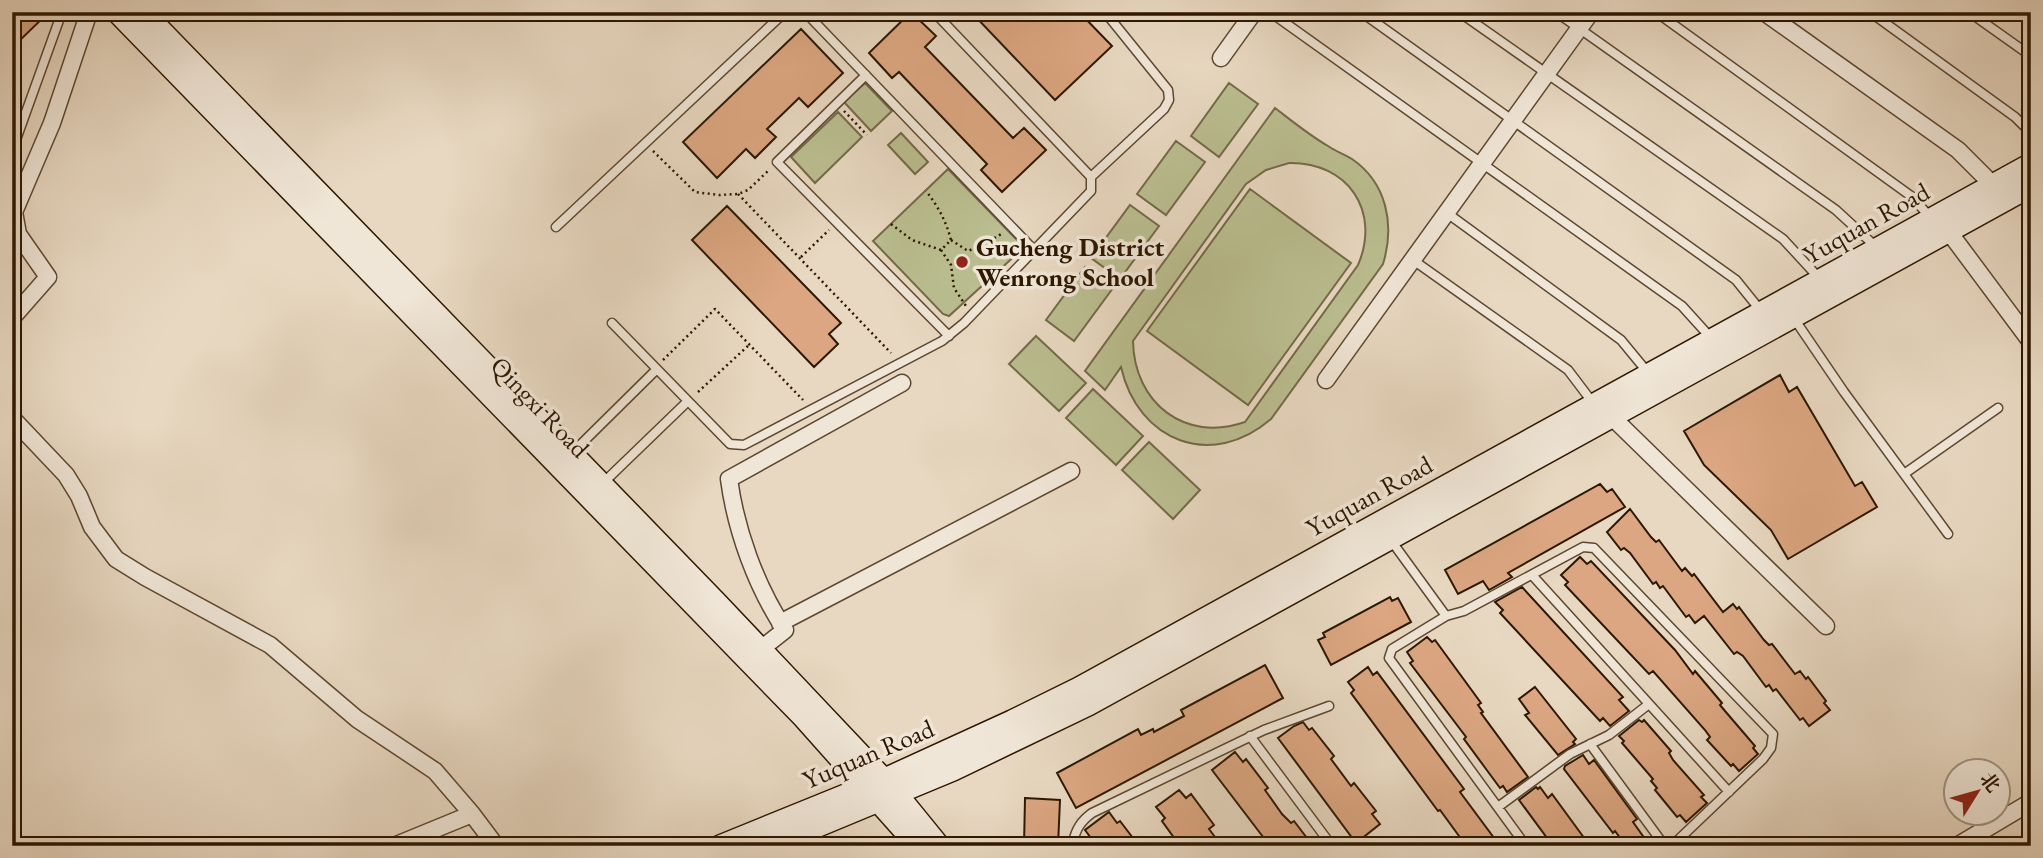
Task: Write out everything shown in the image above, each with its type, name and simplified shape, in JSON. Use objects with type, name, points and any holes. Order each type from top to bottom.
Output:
[{"type":"main road","name":"Qingxi Road","points":[[117,12],[804,718],[939,846]]},
{"type":"main road","name":"Qingxi Road","points":[[143,12],[761,649],[882,790],[918,846]]},
{"type":"main road","name":"Yuquan Road","points":[[720,846],[1010,744],[1088,705],[1793,317],[1940,225],[1993,185],[2031,164]]},
{"type":"main road","name":"Yuquan Road","points":[[770,846],[1079,688],[1877,248],[1940,225],[2031,186]]},
{"type":"street","points":[[12,318],[48,277],[18,234],[13,212],[52,123],[89,12]]},
{"type":"street","points":[[1221,58],[1254,12]]},
{"type":"street","points":[[1326,380],[1591,12]]},
{"type":"street","points":[[1764,12],[1950,144],[1973,163],[1993,185]]},
{"type":"street","points":[[1940,225],[2031,342]]},
{"type":"street","points":[[761,649],[785,630],[770,607],[734,517],[729,480],[902,383]]},
{"type":"street","points":[[1612,417],[1826,626]]},
{"type":"street","points":[[12,418],[66,474],[92,527],[116,559],[270,645],[357,719],[373,727],[435,771],[496,846]]},
{"type":"street","points":[[780,623],[1071,471]]},
{"type":"street","points":[[1957,846],[2031,802]]},
{"type":"street","points":[[394,846],[472,814]]},
{"type":"lane","points":[[12,150],[62,12]]},
{"type":"lane","points":[[556,226],[785,12]]},
{"type":"lane","points":[[805,12],[1034,250]]},
{"type":"lane","points":[[612,323],[730,444],[744,446],[949,336],[973,313],[1091,191],[1091,177],[934,12]]},
{"type":"lane","points":[[1091,177],[1164,109],[1169,100],[1168,90],[1105,12]]},
{"type":"lane","points":[[1270,12],[1682,306],[1712,340]]},
{"type":"lane","points":[[1361,12],[1736,280],[1762,312]]},
{"type":"lane","points":[[1459,12],[1783,239],[1821,279]]},
{"type":"lane","points":[[1556,12],[1836,210],[1877,248]]},
{"type":"lane","points":[[1656,12],[1911,196],[1940,225]]},
{"type":"lane","points":[[1870,12],[2015,117],[2031,134]]},
{"type":"lane","points":[[1969,12],[2031,57]]},
{"type":"lane","points":[[866,75],[778,162],[949,336]]},
{"type":"lane","points":[[1447,213],[1622,340],[1649,374]]},
{"type":"lane","points":[[1413,260],[1568,370],[1594,404]]},
{"type":"lane","points":[[1793,317],[1948,534]]},
{"type":"lane","points":[[571,453],[656,368]]},
{"type":"lane","points":[[602,484],[688,401]]},
{"type":"lane","points":[[1904,474],[1998,408]]},
{"type":"lane","points":[[1390,539],[1446,616]]},
{"type":"lane","points":[[1526,846],[1389,658],[1392,649],[1446,616],[1464,611],[1583,547],[1594,548],[1773,734],[1767,754],[1677,841],[1664,845],[1590,744]]},
{"type":"lane","points":[[1532,575],[1729,792]]},
{"type":"lane","points":[[1498,807],[1570,754],[1609,736],[1649,704]]},
{"type":"lane","points":[[1076,846],[1073,842],[1075,833],[1092,813],[1250,736],[1329,706]]},
{"type":"lane","points":[[1250,736],[1330,846]]},
{"type":"path","points":[[836,104],[867,135]]},
{"type":"path","points":[[645,143],[695,192],[738,194],[748,190],[778,162]]},
{"type":"path","points":[[926,191],[941,211],[951,240],[968,250],[997,237],[1011,226]]},
{"type":"path","points":[[738,194],[901,363]]},
{"type":"path","points":[[800,258],[837,222]]},
{"type":"path","points":[[891,224],[912,240],[941,250],[951,265],[954,288],[973,313]]},
{"type":"path","points":[[941,250],[951,240]]},
{"type":"path","points":[[656,368],[715,309],[812,410]]},
{"type":"path","points":[[688,401],[750,344]]},
{"type":"green space","points":[[865,83],[892,111],[871,131],[844,102]]},
{"type":"green space","points":[[1229,83],[1258,104],[1219,157],[1191,136]]},
{"type":"green space","points":[[1275,108],[1314,137],[1352,159],[1373,180],[1380,192],[1388,220],[1387,249],[1383,264],[1271,419],[1248,434],[1225,443],[1202,445],[1180,440],[1160,430],[1143,414],[1130,393],[1121,367],[1105,390],[1085,371]],"holes":[[[1289,163],[1310,165],[1328,171],[1343,181],[1354,193],[1362,209],[1364,245],[1358,265],[1245,422],[1223,427],[1202,427],[1183,422],[1167,413],[1142,383],[1133,341],[1246,184],[1266,170]]]},
{"type":"green space","points":[[838,112],[862,137],[815,183],[791,157]]},
{"type":"green space","points":[[901,133],[928,162],[915,174],[888,145]]},
{"type":"green space","points":[[1176,141],[1205,162],[1166,215],[1137,194]]},
{"type":"green space","points":[[948,169],[1018,241],[1019,252],[949,316],[943,314],[873,241]]},
{"type":"green space","points":[[1250,189],[1351,263],[1248,405],[1147,331]]},
{"type":"green space","points":[[1130,205],[1159,226],[1120,279],[1091,258]]},
{"type":"green space","points":[[1085,267],[1113,288],[1074,341],[1046,320]]},
{"type":"green space","points":[[1036,336],[1086,383],[1059,411],[1009,364]]},
{"type":"green space","points":[[1093,389],[1143,436],[1116,465],[1066,418]]},
{"type":"green space","points":[[1149,442],[1200,490],[1173,519],[1122,470]]},
{"type":"building","points":[[12,12],[49,12],[12,48]]},
{"type":"building","points":[[911,12],[936,36],[925,47],[1013,138],[1024,128],[1046,150],[1002,192],[981,170],[987,164],[899,72],[892,78],[869,53]]},
{"type":"building","points":[[971,12],[1079,12],[1112,46],[1055,100]]},
{"type":"building","points":[[801,29],[843,73],[808,107],[799,98],[767,129],[776,137],[755,158],[746,149],[717,178],[683,142]]},
{"type":"building","points":[[727,206],[841,323],[829,334],[838,344],[814,367],[692,240]]},
{"type":"building","points":[[1780,375],[1789,392],[1797,387],[1855,486],[1862,482],[1877,507],[1788,559],[1771,530],[1704,465],[1684,431]]},
{"type":"building","points":[[1600,484],[1607,492],[1612,489],[1625,507],[1508,573],[1512,577],[1489,590],[1483,581],[1458,594],[1445,570]]},
{"type":"building","points":[[1630,509],[1651,537],[1656,542],[1659,540],[1682,571],[1685,568],[1692,576],[1694,574],[1723,612],[1733,604],[1737,609],[1739,607],[1795,674],[1800,671],[1806,679],[1808,677],[1830,710],[1809,726],[1803,718],[1800,720],[1776,689],[1773,691],[1769,685],[1766,687],[1743,656],[1737,652],[1734,654],[1704,616],[1695,623],[1689,615],[1686,617],[1663,586],[1660,588],[1656,582],[1653,584],[1630,553],[1624,548],[1621,550],[1607,532]]},
{"type":"building","points":[[1580,557],[1587,564],[1591,561],[1675,650],[1693,674],[1695,671],[1755,746],[1753,748],[1758,754],[1739,771],[1707,740],[1710,737],[1705,730],[1653,671],[1649,674],[1565,585],[1568,582],[1561,575]]},
{"type":"building","points":[[1522,587],[1623,697],[1619,700],[1629,711],[1610,726],[1603,718],[1600,721],[1500,613],[1503,610],[1495,602]]},
{"type":"building","points":[[1390,597],[1392,601],[1398,598],[1411,622],[1331,665],[1318,640],[1325,637],[1323,633]]},
{"type":"building","points":[[1427,637],[1432,642],[1435,640],[1481,703],[1478,705],[1483,712],[1481,713],[1528,777],[1507,792],[1503,786],[1500,788],[1464,739],[1466,737],[1410,663],[1413,661],[1407,652]]},
{"type":"building","points":[[1265,665],[1283,698],[1076,808],[1057,773],[1138,729],[1141,735],[1153,729],[1154,732],[1184,716],[1181,710]]},
{"type":"building","points":[[1368,667],[1373,675],[1377,672],[1464,789],[1460,792],[1500,846],[1447,846],[1459,836],[1351,693],[1354,690],[1348,682]]},
{"type":"building","points":[[1535,687],[1576,739],[1573,742],[1575,744],[1558,755],[1525,715],[1529,713],[1519,699]]},
{"type":"building","points":[[1639,720],[1644,720],[1671,751],[1669,753],[1673,760],[1704,795],[1701,797],[1707,803],[1686,822],[1680,815],[1677,817],[1655,790],[1657,788],[1651,781],[1653,779],[1622,743],[1624,741],[1619,736]]},
{"type":"building","points":[[1303,722],[1309,730],[1312,728],[1334,756],[1331,759],[1351,786],[1354,783],[1376,811],[1372,814],[1380,824],[1356,843],[1278,738]]},
{"type":"building","points":[[1235,752],[1243,762],[1246,759],[1268,788],[1265,790],[1282,814],[1291,823],[1294,821],[1313,846],[1270,846],[1212,770]]},
{"type":"building","points":[[1583,755],[1589,764],[1594,760],[1637,819],[1633,822],[1650,846],[1626,846],[1564,769]]},
{"type":"building","points":[[1536,787],[1540,787],[1548,798],[1552,794],[1590,846],[1553,846],[1519,800]]},
{"type":"building","points":[[1179,790],[1186,798],[1191,794],[1214,825],[1209,829],[1215,837],[1204,846],[1180,846],[1162,821],[1165,818],[1156,807]]},
{"type":"building","points":[[1025,798],[1060,800],[1058,846],[1024,846]]},
{"type":"building","points":[[1109,812],[1117,823],[1120,821],[1139,846],[1097,846],[1085,830]]},
{"type":"place","name":"Gucheng District Wenrong School","points":[[962,262]]}]
